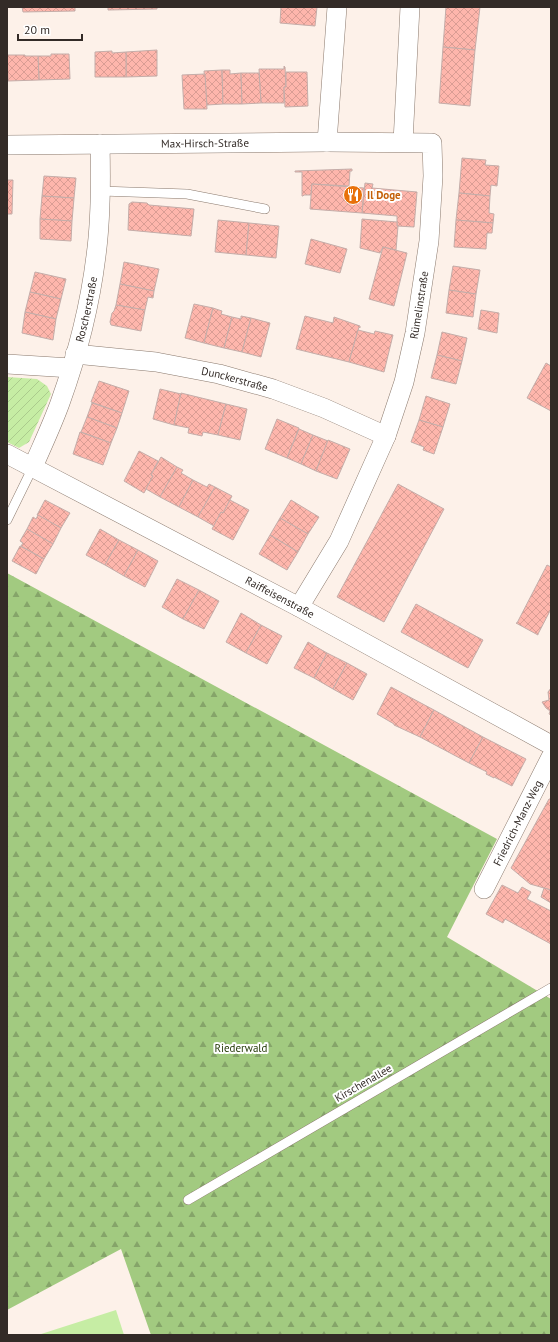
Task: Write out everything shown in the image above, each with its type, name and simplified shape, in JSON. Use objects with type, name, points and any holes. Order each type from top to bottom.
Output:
[{"type":"street","points":[[327,142],[337,7]]},
{"type":"street","points":[[403,142],[410,7]]},
{"type":"street","name":"Max-Hirsch-Straße","points":[[7,145],[403,142]]},
{"type":"street","name":"Rümelinstraße","points":[[299,607],[339,541],[386,436],[404,382],[416,333],[429,241],[433,176],[432,143],[403,142]]},
{"type":"street","name":"Roscherstraße","points":[[33,467],[60,403],[89,300],[97,255],[101,191],[100,144]]},
{"type":"street","points":[[7,364],[73,361]]},
{"type":"street","name":"Dunckerstraße","points":[[73,361],[156,362],[219,374],[273,389],[324,408],[386,436]]},
{"type":"street","name":"Raiffeisenstraße","points":[[7,454],[299,607],[551,745]]},
{"type":"street","name":"Friedrich-Manz-Weg","points":[[484,889],[551,757]]},
{"type":"lane","points":[[101,191],[187,194],[265,209]]},
{"type":"lane","points":[[7,520],[33,467]]},
{"type":"lane","name":"Kirschenallee","points":[[188,1200],[551,988]]},
{"type":"green space","points":[[7,377],[37,379],[47,386],[51,394],[29,442],[19,448],[7,442]]},
{"type":"green space","name":"Riederwald","points":[[7,573],[497,839],[447,937],[551,999],[551,1335],[151,1335],[121,1249],[7,1310]]},
{"type":"green space","points":[[116,1310],[124,1335],[38,1335]]},
{"type":"building","points":[[22,7],[75,7],[75,11],[23,12]]},
{"type":"building","points":[[108,7],[157,7],[157,9],[108,10]]},
{"type":"building","points":[[281,7],[317,7],[315,26],[280,23]]},
{"type":"building","points":[[446,7],[480,7],[475,50],[443,47]]},
{"type":"building","points":[[443,47],[475,50],[470,106],[439,103]]},
{"type":"building","points":[[157,50],[157,76],[126,77],[126,52]]},
{"type":"building","points":[[112,51],[112,53],[126,52],[126,77],[95,77],[95,52]]},
{"type":"building","points":[[51,54],[69,54],[70,79],[39,80],[38,56],[51,56]]},
{"type":"building","points":[[7,55],[38,56],[39,80],[8,81]]},
{"type":"building","points":[[284,66],[286,87],[284,87],[284,103],[261,103],[259,69],[284,69]]},
{"type":"building","points":[[222,70],[223,104],[207,105],[204,71]]},
{"type":"building","points":[[222,70],[230,70],[230,74],[241,73],[242,104],[223,104]]},
{"type":"building","points":[[286,72],[307,72],[308,106],[285,107],[284,87],[286,87]]},
{"type":"building","points":[[241,73],[259,73],[261,103],[242,104]]},
{"type":"building","points":[[205,74],[207,109],[184,109],[182,75]]},
{"type":"building","points":[[462,158],[486,160],[485,165],[499,166],[497,186],[491,185],[490,196],[459,193]]},
{"type":"building","points":[[352,169],[352,171],[350,171],[349,186],[312,184],[311,195],[303,196],[302,172],[295,172],[295,171]]},
{"type":"building","points":[[44,176],[76,178],[74,198],[42,196]]},
{"type":"building","points":[[7,180],[13,180],[12,214],[7,214]]},
{"type":"building","points":[[365,183],[373,184],[372,188],[417,192],[414,227],[397,226],[397,216],[362,213]]},
{"type":"building","points":[[312,184],[364,188],[362,213],[310,209]]},
{"type":"building","points":[[459,193],[490,196],[489,213],[494,214],[493,223],[456,220]]},
{"type":"building","points":[[42,196],[74,198],[72,221],[40,219]]},
{"type":"building","points":[[132,202],[194,209],[191,236],[128,230],[129,204]]},
{"type":"building","points":[[40,219],[72,221],[71,241],[40,239]]},
{"type":"building","points":[[362,219],[397,222],[396,250],[383,247],[380,253],[360,248]]},
{"type":"building","points":[[218,220],[249,223],[246,255],[215,252]]},
{"type":"building","points":[[456,220],[493,223],[492,233],[487,233],[486,249],[454,247]]},
{"type":"building","points":[[249,223],[279,226],[276,258],[246,255]]},
{"type":"building","points":[[311,239],[347,249],[340,273],[305,264]]},
{"type":"building","points":[[383,247],[407,253],[394,306],[369,299]]},
{"type":"building","points":[[124,262],[159,269],[154,291],[120,284]]},
{"type":"building","points":[[453,266],[480,270],[476,294],[449,290]]},
{"type":"building","points":[[35,272],[66,279],[61,299],[30,292]]},
{"type":"building","points":[[120,284],[154,291],[153,298],[148,297],[145,310],[116,305]]},
{"type":"building","points":[[449,290],[476,294],[473,317],[446,313]]},
{"type":"building","points":[[30,292],[61,299],[56,319],[25,312]]},
{"type":"building","points":[[194,304],[213,308],[204,343],[185,338]]},
{"type":"building","points":[[116,305],[145,310],[141,331],[111,325],[110,322],[112,313]]},
{"type":"building","points":[[213,308],[222,311],[221,314],[232,317],[224,348],[204,343]]},
{"type":"building","points":[[481,310],[499,313],[497,333],[478,329]]},
{"type":"building","points":[[25,312],[56,319],[53,340],[22,333]]},
{"type":"building","points":[[241,316],[251,318],[242,352],[224,348],[232,317],[241,319]]},
{"type":"building","points":[[305,316],[333,323],[334,317],[360,326],[349,362],[296,349]]},
{"type":"building","points":[[251,318],[270,323],[261,357],[242,352]]},
{"type":"building","points":[[358,330],[374,334],[375,331],[393,335],[384,372],[349,362]]},
{"type":"building","points":[[442,332],[467,338],[462,361],[437,355]]},
{"type":"building","points":[[437,355],[462,361],[456,384],[431,378]]},
{"type":"building","points":[[546,363],[551,366],[551,411],[527,398]]},
{"type":"building","points":[[99,381],[129,391],[122,413],[91,402]]},
{"type":"building","points":[[160,389],[181,394],[174,425],[153,419]]},
{"type":"building","points":[[181,393],[226,404],[218,435],[203,432],[202,436],[188,433],[189,428],[174,425]]},
{"type":"building","points":[[426,396],[450,404],[443,427],[419,420]]},
{"type":"building","points":[[92,403],[122,413],[117,428],[87,417]]},
{"type":"building","points":[[226,404],[247,409],[240,440],[218,435]]},
{"type":"building","points":[[87,417],[117,428],[111,443],[81,432]]},
{"type":"building","points":[[277,419],[299,428],[287,458],[265,449]]},
{"type":"building","points":[[419,420],[443,427],[434,454],[423,450],[424,447],[411,442]]},
{"type":"building","points":[[299,429],[313,435],[301,464],[287,458]]},
{"type":"building","points":[[80,432],[111,443],[103,465],[73,454]]},
{"type":"building","points":[[313,435],[328,441],[316,471],[301,464]]},
{"type":"building","points":[[328,440],[350,449],[337,479],[316,471]]},
{"type":"building","points":[[139,451],[158,461],[151,475],[153,476],[144,493],[124,481]]},
{"type":"building","points":[[161,457],[177,467],[160,497],[146,489],[153,476],[151,475]]},
{"type":"building","points":[[177,467],[183,470],[181,473],[193,480],[179,507],[160,497]]},
{"type":"building","points":[[193,480],[207,487],[209,484],[215,487],[198,517],[179,507]]},
{"type":"building","points":[[398,484],[444,509],[384,622],[337,597]]},
{"type":"building","points":[[215,487],[232,496],[223,513],[221,512],[214,526],[198,517]]},
{"type":"building","points":[[45,500],[70,513],[61,528],[37,515]]},
{"type":"building","points":[[230,500],[249,510],[233,540],[212,529],[221,512],[223,513]]},
{"type":"building","points":[[291,500],[319,517],[308,534],[280,518]]},
{"type":"building","points":[[38,515],[61,528],[53,544],[27,529],[33,517],[36,519]]},
{"type":"building","points":[[280,518],[308,534],[298,552],[270,535]]},
{"type":"building","points":[[27,529],[53,544],[44,559],[21,546],[23,543],[20,541]]},
{"type":"building","points":[[100,529],[119,540],[105,565],[86,555]]},
{"type":"building","points":[[270,535],[298,552],[287,570],[259,554]]},
{"type":"building","points":[[119,540],[138,550],[124,576],[105,565]]},
{"type":"building","points":[[20,546],[44,559],[36,574],[12,561]]},
{"type":"building","points":[[138,550],[158,561],[145,587],[124,576]]},
{"type":"building","points":[[547,565],[551,567],[551,609],[538,635],[516,623]]},
{"type":"building","points":[[177,579],[199,590],[183,619],[162,607]]},
{"type":"building","points":[[199,590],[219,601],[204,629],[183,619]]},
{"type":"building","points":[[416,604],[483,640],[468,668],[401,632]]},
{"type":"building","points":[[241,613],[261,625],[246,653],[226,642]]},
{"type":"building","points":[[261,625],[282,636],[267,664],[246,653]]},
{"type":"building","points":[[308,642],[327,653],[314,678],[294,668]]},
{"type":"building","points":[[327,653],[347,663],[333,689],[314,678]]},
{"type":"building","points":[[347,663],[367,674],[353,700],[333,689]]},
{"type":"building","points":[[391,687],[434,710],[420,737],[394,725],[377,714]]},
{"type":"building","points":[[551,688],[551,715],[549,714],[550,711],[542,702],[549,700],[548,692]]},
{"type":"building","points":[[434,710],[483,737],[469,763],[420,737]]},
{"type":"building","points":[[483,737],[526,759],[512,786],[486,774],[487,772],[469,763]]},
{"type":"building","points":[[549,799],[551,799],[551,890],[530,884],[511,868]]},
{"type":"building","points":[[502,885],[518,893],[522,887],[531,892],[527,899],[551,911],[551,944],[505,919],[503,923],[486,914]]},
{"type":"building","points":[[544,888],[551,890],[551,903],[541,897]]},
{"type":"place","name":"Il Doge","points":[[353,195]]}]
